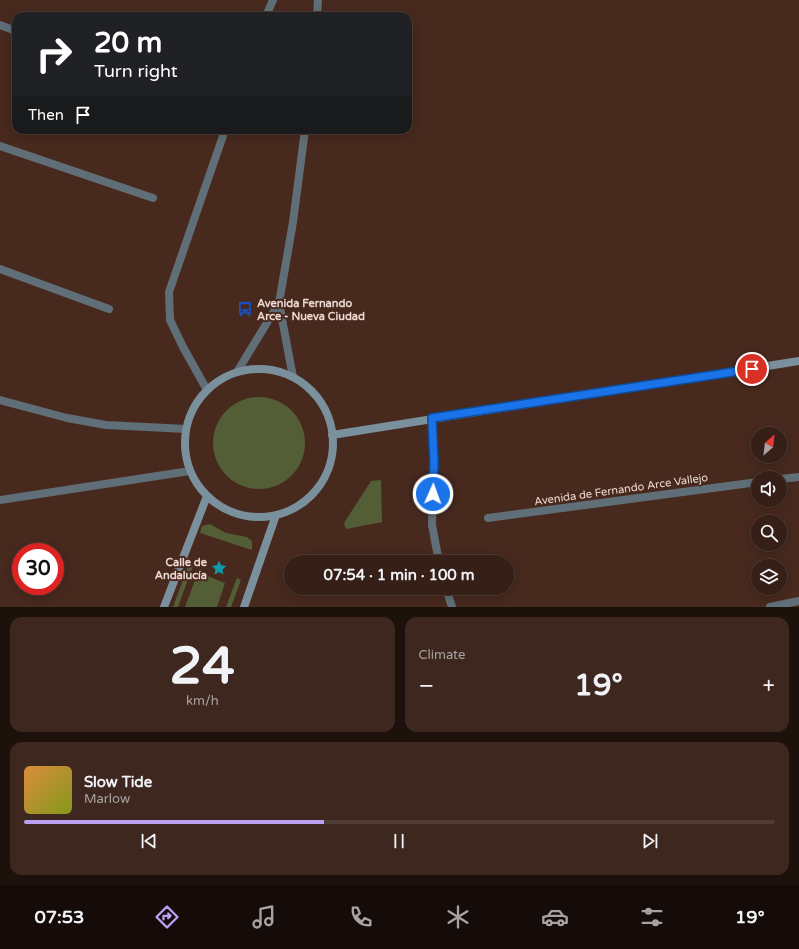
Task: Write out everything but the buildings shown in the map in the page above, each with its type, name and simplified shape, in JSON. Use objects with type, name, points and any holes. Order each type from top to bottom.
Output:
[{"type":"main road","points":[[332,435],[799,361]]},
{"type":"main road","points":[[266,369],[293,377],[311,390],[326,411],[332,435],[331,462],[319,486],[300,505],[276,516],[250,517],[238,515],[216,504],[206,496],[190,471],[184,443],[186,429],[194,408],[207,390],[221,379],[237,372],[266,369]]},
{"type":"main road","points":[[164,607],[206,496]]},
{"type":"main road","points":[[244,607],[276,516]]},
{"type":"street","points":[[268,12],[273,0]]},
{"type":"street","points":[[317,12],[318,0]]},
{"type":"street","points":[[0,25],[12,30]]},
{"type":"street","points":[[207,390],[182,348],[170,320],[169,292],[224,134]]},
{"type":"street","points":[[293,377],[279,302],[293,222],[304,134]]},
{"type":"street","points":[[0,146],[153,198]]},
{"type":"street","points":[[0,269],[109,309]]},
{"type":"street","points":[[237,372],[279,302]]},
{"type":"street","points":[[0,400],[68,418],[106,425],[186,429]]},
{"type":"street","points":[[432,418],[434,462],[432,525],[438,555]]},
{"type":"street","points":[[0,500],[190,471]]},
{"type":"street","points":[[787,478],[799,477]]},
{"type":"street","name":"Avenida de Fernando Arce Vallejo","points":[[488,518],[751,483]]},
{"type":"street","points":[[448,595],[452,607]]},
{"type":"street","points":[[770,607],[799,601]]},
{"type":"green space","points":[[259,397],[277,401],[291,411],[301,425],[305,443],[301,461],[291,475],[277,485],[259,489],[241,485],[227,475],[217,461],[213,443],[217,425],[227,411],[241,401]]},
{"type":"green space","points":[[381,480],[382,522],[346,529],[344,523],[371,481]]},
{"type":"green space","points":[[210,524],[226,533],[247,537],[252,541],[252,550],[200,533],[202,526]]},
{"type":"green space","points":[[190,561],[194,563],[178,607],[173,607]]},
{"type":"green space","points":[[198,572],[225,583],[217,607],[185,607]]},
{"type":"green space","points":[[237,578],[241,580],[231,607],[226,607]]},
{"type":"place","name":"Avenida Fernando Arce - Nueva Ciudad","points":[[245,309]]},
{"type":"place","name":"Calle de Andalucía","points":[[219,568]]},
{"type":"route","points":[[433,494],[434,462],[432,418],[752,369]]}]
